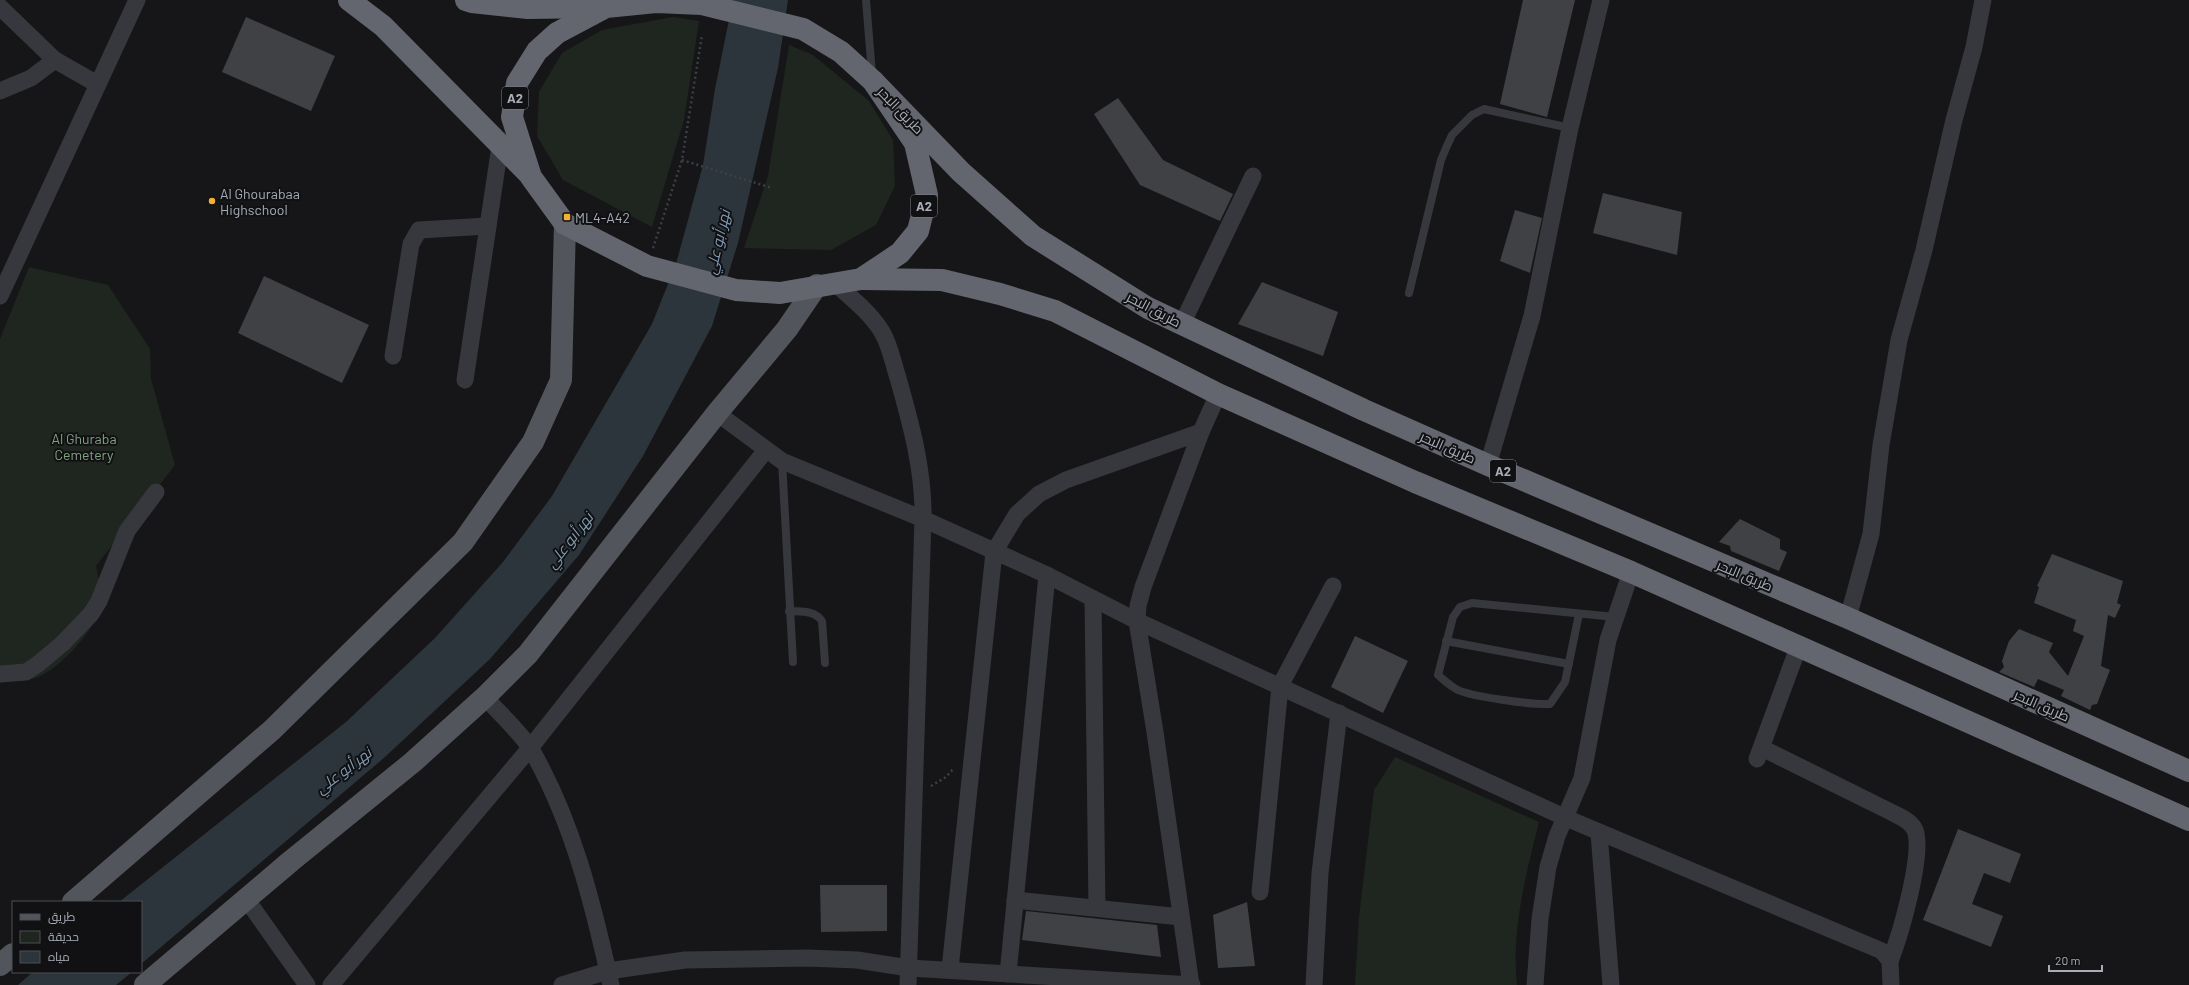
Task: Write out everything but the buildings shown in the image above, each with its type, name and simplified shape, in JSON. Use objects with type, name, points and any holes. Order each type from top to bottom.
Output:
[{"type":"highway","name":"A2","points":[[349,0],[383,26],[531,177],[565,224],[648,266],[736,290],[780,293],[861,279],[942,280],[1000,294],[1055,311],[1218,394],[1415,482],[1631,572],[1798,648],[2189,820]]},
{"type":"highway","name":"A2","points":[[466,0],[472,2],[528,8],[608,3],[702,2],[803,29],[841,52],[873,81],[915,143],[927,195],[918,231],[900,253],[861,279]]},
{"type":"highway","name":"A2","points":[[531,177],[512,117],[516,83],[537,51],[558,33],[608,3]]},
{"type":"highway","name":"طريق البحر","points":[[873,81],[961,172],[1033,236],[1148,308],[1364,410],[1488,465],[1848,618],[2189,771]]},
{"type":"main road","points":[[74,901],[272,730],[463,542],[533,442],[561,380],[565,224]]},
{"type":"main road","points":[[145,985],[413,762],[485,697],[528,654],[717,413],[826,284]]},
{"type":"main road","points":[[0,965],[12,955]]},
{"type":"street","points":[[0,296],[137,0]]},
{"type":"street","points":[[1488,465],[1532,316],[1570,128],[1601,0]]},
{"type":"street","points":[[1848,618],[1871,534],[1880,445],[1899,340],[1924,250],[1954,120],[1974,47],[1983,0]]},
{"type":"street","points":[[0,7],[55,60],[97,84]]},
{"type":"street","points":[[0,91],[31,78],[55,60]]},
{"type":"street","points":[[465,380],[500,146]]},
{"type":"street","points":[[1182,324],[1253,176]]},
{"type":"street","points":[[393,356],[411,244],[419,230],[488,226]]},
{"type":"street","points":[[826,284],[868,315],[882,332],[889,349],[909,418],[922,479],[923,519],[908,985]]},
{"type":"street","points":[[562,985],[609,978],[685,960],[808,958],[857,960],[909,968],[950,969],[1191,985],[1156,732],[1137,621],[1140,596],[1201,432],[1218,394]]},
{"type":"street","points":[[717,413],[782,461],[923,519],[1047,575],[1137,621],[1599,833],[1882,951],[1890,961]]},
{"type":"street","points":[[950,969],[994,552],[1017,514],[1039,494],[1066,480],[1201,432]]},
{"type":"street","points":[[331,985],[530,748],[766,450]]},
{"type":"street","points":[[0,674],[26,672],[62,644],[91,614],[99,601],[127,531],[156,492]]},
{"type":"street","points":[[1535,985],[1545,884],[1552,852],[1582,778],[1604,662],[1615,617],[1631,572]]},
{"type":"street","points":[[1008,974],[1047,575]]},
{"type":"street","points":[[1260,892],[1280,686],[1333,586]]},
{"type":"street","points":[[1093,599],[1097,908]]},
{"type":"street","points":[[1798,648],[1759,753],[1891,812],[1908,822],[1914,828],[1917,848],[1900,935],[1890,961],[1891,985]]},
{"type":"street","points":[[485,697],[530,748],[558,803],[583,870],[609,978]]},
{"type":"street","points":[[1314,985],[1320,873],[1339,713]]},
{"type":"street","points":[[1599,833],[1611,985]]},
{"type":"street","points":[[247,900],[307,985]]},
{"type":"street","points":[[1015,900],[1181,917]]},
{"type":"lane","points":[[866,0],[873,81]]},
{"type":"lane","points":[[1409,293],[1441,160],[1452,135],[1472,115],[1484,109],[1570,128]]},
{"type":"lane","points":[[782,461],[789,612],[793,662]]},
{"type":"lane","points":[[1579,614],[1565,682],[1550,704],[1537,705],[1460,691],[1447,684],[1438,674],[1453,617],[1460,606],[1472,603],[1615,617]]},
{"type":"lane","points":[[789,612],[811,612],[819,616],[822,620],[825,663]]},
{"type":"lane","points":[[1446,641],[1569,664]]},
{"type":"path","points":[[648,266],[682,160],[702,35]]},
{"type":"path","points":[[682,160],[772,188]]},
{"type":"path","points":[[914,797],[946,777],[973,748]]},
{"type":"green space","points":[[673,17],[699,21],[684,120],[652,227],[563,180],[537,136],[539,92],[562,53],[602,30]]},
{"type":"green space","points":[[789,45],[813,55],[869,101],[893,140],[895,186],[876,225],[831,250],[744,248],[768,176]]},
{"type":"green space","name":"Al Ghuraba Cemetery","points":[[29,267],[108,285],[150,349],[151,379],[175,465],[96,566],[101,587],[102,600],[100,610],[86,635],[64,659],[52,669],[41,676],[27,680],[19,680],[0,679],[0,339]]},
{"type":"green space","points":[[1395,757],[1539,822],[1529,862],[1518,923],[1516,944],[1517,985],[1355,985],[1359,917],[1374,790]]},
{"type":"water","name":"نهر أبو علي","points":[[733,0],[788,0],[778,68],[738,243],[712,326],[643,456],[579,555],[490,659],[385,757],[142,963],[142,901],[120,901],[346,722],[435,638],[503,562],[552,496],[652,324],[676,264],[703,165],[715,89]]},
{"type":"water","points":[[32,973],[131,973],[116,985],[18,985]]},
{"type":"place","name":"Al Ghourabaa Highschool","points":[[212,201]]},
{"type":"place","name":"ML4-A42","points":[[567,217]]}]
